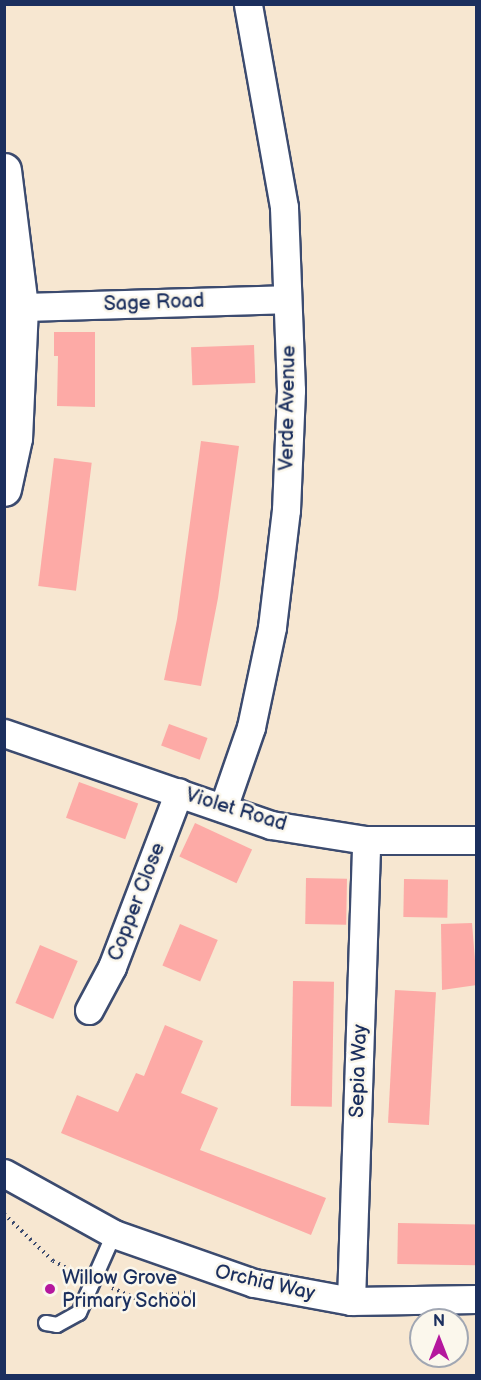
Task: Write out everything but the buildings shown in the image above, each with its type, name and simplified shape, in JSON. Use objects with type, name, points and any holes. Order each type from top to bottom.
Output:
[{"type":"street","name":"Verde Avenue","points":[[223,808],[251,727],[273,627],[286,510],[291,390],[284,207],[248,4]]},
{"type":"street","points":[[4,170],[21,307],[15,438],[4,489]]},
{"type":"street","name":"Sage Road","points":[[21,307],[287,299]]},
{"type":"street","name":"Violet Road","points":[[4,733],[271,825],[366,840],[477,840]]},
{"type":"street","name":"Copper Close","points":[[89,1010],[112,967],[179,792]]},
{"type":"street","name":"Sepia Way","points":[[351,1301],[366,840]]},
{"type":"street","name":"Orchid Way","points":[[4,1173],[114,1234],[254,1283],[351,1301],[477,1299]]},
{"type":"lane","points":[[46,1323],[57,1325],[80,1312],[114,1234]]},
{"type":"place","name":"Willow Grove Primary School","points":[[50,1289]]}]
